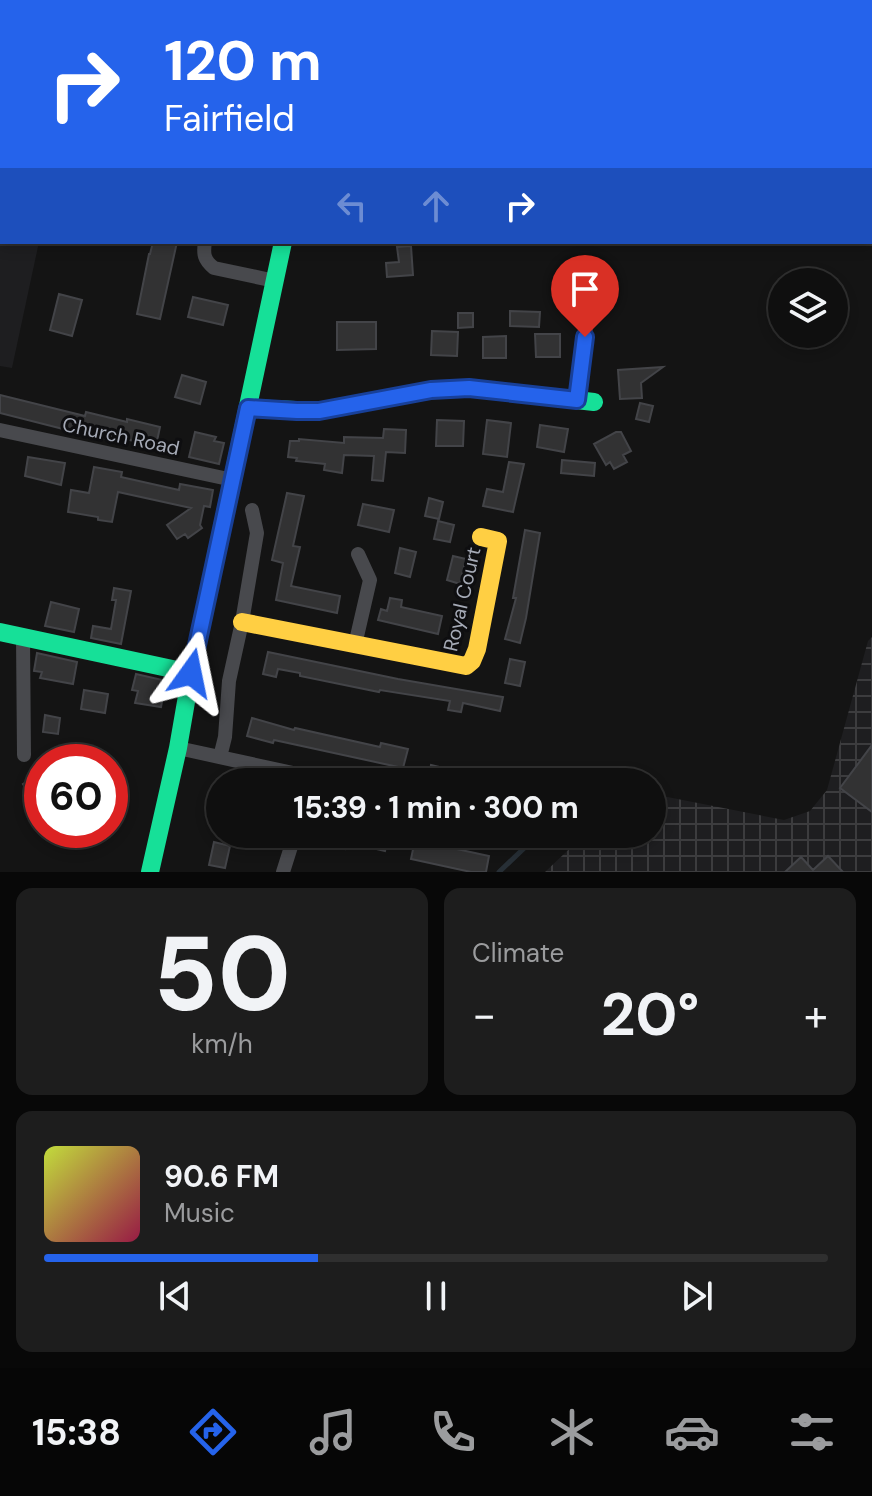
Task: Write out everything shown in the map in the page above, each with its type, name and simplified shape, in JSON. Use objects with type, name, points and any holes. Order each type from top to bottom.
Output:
[{"type":"street","points":[[205,244],[203,254],[214,268],[275,281]]},
{"type":"street","points":[[150,872],[283,244]]},
{"type":"street","points":[[248,408],[319,411],[431,390],[469,388],[585,401],[587,320]]},
{"type":"street","name":"Church Road","points":[[0,430],[233,480]]},
{"type":"street","points":[[220,757],[225,737],[229,681],[257,533],[252,510]]},
{"type":"street","name":"Royal Court","points":[[242,622],[469,665],[477,649],[498,541],[481,537]]},
{"type":"street","points":[[355,645],[370,580],[358,554]]},
{"type":"street","points":[[0,632],[191,673]]},
{"type":"street","points":[[23,637],[24,755]]},
{"type":"street","points":[[178,748],[264,768]]},
{"type":"street","points":[[283,872],[291,848]]},
{"type":"shaded area","points":[[0,244],[39,244],[12,368],[0,366]]},
{"type":"shaded area","points":[[872,637],[872,872],[545,872],[570,848],[666,848],[666,797],[784,820],[810,811],[827,790],[868,641]]},
{"type":"building","points":[[152,244],[177,244],[160,319],[137,314]]},
{"type":"building","points":[[411,246],[413,275],[387,277],[386,263],[399,262],[397,247]]},
{"type":"building","points":[[59,294],[82,300],[72,336],[50,330]]},
{"type":"building","points":[[193,297],[228,305],[223,325],[188,317]]},
{"type":"building","points":[[510,311],[540,312],[539,327],[510,326]]},
{"type":"building","points":[[458,313],[473,313],[473,327],[458,328]]},
{"type":"building","points":[[337,322],[376,322],[376,349],[337,350]]},
{"type":"building","points":[[432,331],[458,332],[457,356],[431,355]]},
{"type":"building","points":[[535,334],[560,334],[560,357],[536,357]]},
{"type":"building","points":[[506,336],[506,358],[483,358],[483,337]]},
{"type":"building","points":[[663,367],[641,383],[642,398],[620,399],[618,370]]},
{"type":"building","points":[[182,375],[206,382],[200,404],[175,397]]},
{"type":"building","points":[[0,395],[85,416],[86,412],[160,427],[156,446],[112,436],[111,440],[0,413]]},
{"type":"building","points":[[640,403],[653,406],[649,422],[636,419]]},
{"type":"building","points":[[437,420],[464,421],[463,446],[436,446]]},
{"type":"building","points":[[487,420],[511,423],[507,457],[483,454]]},
{"type":"building","points":[[540,425],[568,429],[564,452],[537,447]]},
{"type":"building","points":[[384,429],[406,430],[405,453],[386,452],[383,481],[372,480],[374,456],[344,455],[342,473],[324,470],[325,464],[296,461],[297,458],[288,457],[290,441],[344,443],[344,437],[383,438]]},
{"type":"building","points":[[195,432],[216,437],[214,441],[224,443],[219,464],[189,457]]},
{"type":"building","points":[[621,432],[631,451],[623,455],[627,462],[614,469],[610,462],[606,465],[594,444]]},
{"type":"building","points":[[28,457],[65,463],[61,485],[25,476]]},
{"type":"building","points":[[562,460],[595,463],[594,476],[561,473]]},
{"type":"building","points":[[509,462],[524,464],[513,512],[483,506],[487,489],[503,492]]},
{"type":"building","points":[[94,467],[122,472],[121,477],[179,490],[180,484],[213,490],[210,507],[204,506],[202,528],[188,538],[185,534],[177,539],[167,525],[191,508],[118,492],[112,522],[68,512],[71,490],[89,493]]},
{"type":"building","points":[[287,493],[304,496],[293,546],[300,547],[291,586],[340,596],[337,613],[276,600],[283,563],[272,560]]},
{"type":"building","points":[[429,498],[443,502],[439,519],[425,516]]},
{"type":"building","points":[[363,504],[394,510],[389,532],[358,525]]},
{"type":"building","points":[[438,521],[454,525],[450,542],[434,539]]},
{"type":"building","points":[[525,530],[540,533],[520,643],[505,639],[516,598],[513,598]]},
{"type":"building","points":[[400,548],[416,552],[410,577],[395,573]]},
{"type":"building","points":[[453,556],[466,559],[460,584],[447,580]]},
{"type":"building","points":[[114,588],[131,591],[121,644],[91,638],[93,626],[111,629],[116,600],[112,600]]},
{"type":"building","points":[[390,598],[402,600],[401,607],[442,616],[438,634],[378,620],[381,609],[387,611]]},
{"type":"building","points":[[51,602],[79,609],[74,632],[45,626]]},
{"type":"building","points":[[268,652],[503,697],[500,711],[463,703],[461,712],[448,710],[450,701],[379,692],[278,669],[276,677],[263,674]]},
{"type":"building","points":[[37,653],[77,662],[73,684],[40,678],[42,672],[34,671]]},
{"type":"building","points":[[510,659],[525,662],[520,686],[505,683]]},
{"type":"building","points":[[136,674],[171,682],[169,693],[164,691],[161,707],[135,703],[138,691],[132,690]]},
{"type":"building","points":[[84,690],[108,694],[105,713],[81,709]]},
{"type":"building","points":[[45,715],[60,718],[58,734],[43,732]]},
{"type":"building","points":[[252,718],[294,730],[380,747],[381,743],[408,749],[403,768],[247,736]]},
{"type":"building","points":[[872,745],[872,812],[840,788]]},
{"type":"building","points":[[213,848],[230,848],[225,868],[209,865]]},
{"type":"building","points":[[413,848],[452,848],[489,856],[486,872],[471,872],[411,859]]},
{"type":"building","points":[[828,856],[843,872],[785,872],[801,857],[813,870]]},
{"type":"waterway","points":[[499,872],[524,848]]},
{"type":"traffic: fast","points":[[150,872],[283,244]]},
{"type":"traffic: fast","points":[[248,408],[319,411],[431,390],[469,388],[594,402]]},
{"type":"traffic: fast","points":[[0,632],[191,673]]},
{"type":"traffic: slow","points":[[242,622],[466,666],[477,649],[498,541],[481,537]]},
{"type":"route","points":[[191,673],[248,408],[319,411],[431,390],[469,388],[577,400],[585,337]]}]
